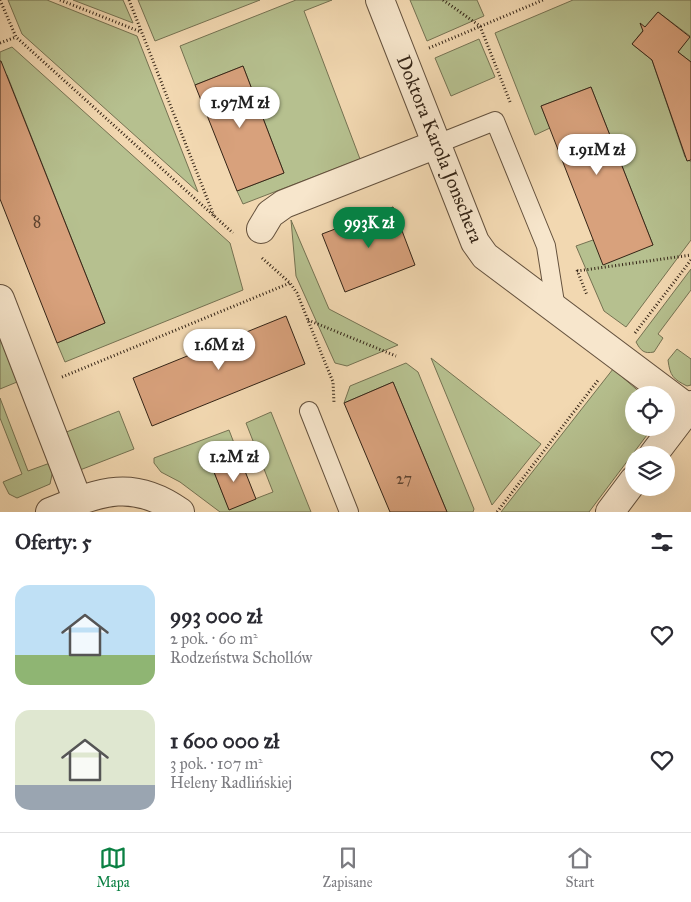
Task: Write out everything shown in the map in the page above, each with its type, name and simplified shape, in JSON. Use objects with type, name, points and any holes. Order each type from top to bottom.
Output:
[{"type":"street","name":"Doktora Karola Jonschera","points":[[380,0],[475,242],[485,256],[618,356],[690,407]]},
{"type":"street","points":[[261,229],[270,214],[284,204],[437,144]]},
{"type":"street","points":[[0,299],[78,501]]},
{"type":"street","points":[[660,446],[690,407]]},
{"type":"street","points":[[50,512],[108,492],[128,491],[148,494],[166,502],[180,512]]},
{"type":"street","points":[[610,512],[625,492]]},
{"type":"lane","points":[[437,144],[495,121],[546,246],[556,309]]},
{"type":"lane","points":[[310,411],[349,512]]},
{"type":"path","points":[[0,0],[16,37],[214,217],[129,0]]},
{"type":"path","points":[[60,0],[142,32]]},
{"type":"path","points":[[443,0],[480,26]]},
{"type":"path","points":[[403,60],[544,0]]},
{"type":"path","points":[[0,43],[16,37]]},
{"type":"path","points":[[577,271],[691,254]]},
{"type":"path","points":[[497,512],[691,260]]},
{"type":"path","points":[[34,387],[290,284],[297,293],[332,382],[335,407]]},
{"type":"path","points":[[307,319],[396,356]]},
{"type":"green space","points":[[8,0],[47,0],[137,36],[198,192],[22,34]]},
{"type":"green space","points":[[73,0],[123,0],[133,23]]},
{"type":"green space","points":[[138,0],[260,0],[155,41]]},
{"type":"green space","points":[[296,0],[332,0],[304,11],[360,159],[243,204],[237,191],[284,173],[243,66],[195,85],[180,46]]},
{"type":"green space","points":[[410,0],[477,0],[484,16],[427,41]]},
{"type":"green space","points":[[573,0],[691,0],[691,62],[678,52],[690,36],[658,12],[632,44],[652,60],[685,157],[691,162],[691,240],[626,327],[604,311],[576,246],[593,240],[653,245],[591,87],[541,106],[550,128],[535,135],[495,33]]},
{"type":"green space","points":[[479,39],[495,77],[451,96],[435,58]]},
{"type":"green space","points":[[12,47],[230,243],[243,290],[65,362],[57,343],[105,323],[7,75],[0,77],[0,52]]},
{"type":"green space","points":[[291,220],[329,309],[398,345],[347,366],[335,363],[296,276]]},
{"type":"green space","points":[[691,269],[691,290],[658,334],[663,338],[654,352],[648,353],[643,351],[636,342]]},
{"type":"green space","points":[[0,338],[17,382],[0,389]]},
{"type":"green space","points":[[677,349],[691,359],[691,385],[682,384],[671,373],[668,360]]},
{"type":"green space","points":[[431,358],[541,444],[492,505]]},
{"type":"green space","points":[[406,363],[418,372],[474,509],[473,512],[447,512],[393,382],[344,403],[350,386]]},
{"type":"green space","points":[[613,369],[633,386],[625,386],[625,436],[646,436],[639,446],[625,446],[625,464],[589,512],[501,512]]},
{"type":"green space","points":[[0,398],[28,471],[50,463],[53,470],[50,484],[17,498],[9,494],[3,482],[22,474],[0,418]]},
{"type":"green space","points":[[119,411],[134,449],[80,470],[64,433]]},
{"type":"green space","points":[[271,412],[311,512],[220,512],[180,482],[161,472],[154,463],[154,458],[229,430],[239,456],[212,467],[229,509],[273,492],[246,423]]},
{"type":"building","points":[[658,12],[690,37],[678,52],[691,62],[691,160],[687,161],[652,60],[632,44],[643,31],[640,23],[645,27]]},
{"type":"building","points":[[0,61],[105,323],[57,343],[0,199]]},
{"type":"building","points":[[243,66],[284,173],[237,191],[195,85]]},
{"type":"building","points":[[591,87],[653,245],[603,265],[541,106]]},
{"type":"building","points":[[393,207],[415,265],[345,292],[322,234]]},
{"type":"building","points":[[286,316],[305,364],[152,426],[133,378]]},
{"type":"building","points":[[393,382],[447,512],[390,512],[344,403]]},
{"type":"building","points":[[239,456],[256,499],[229,510],[212,467]]}]
